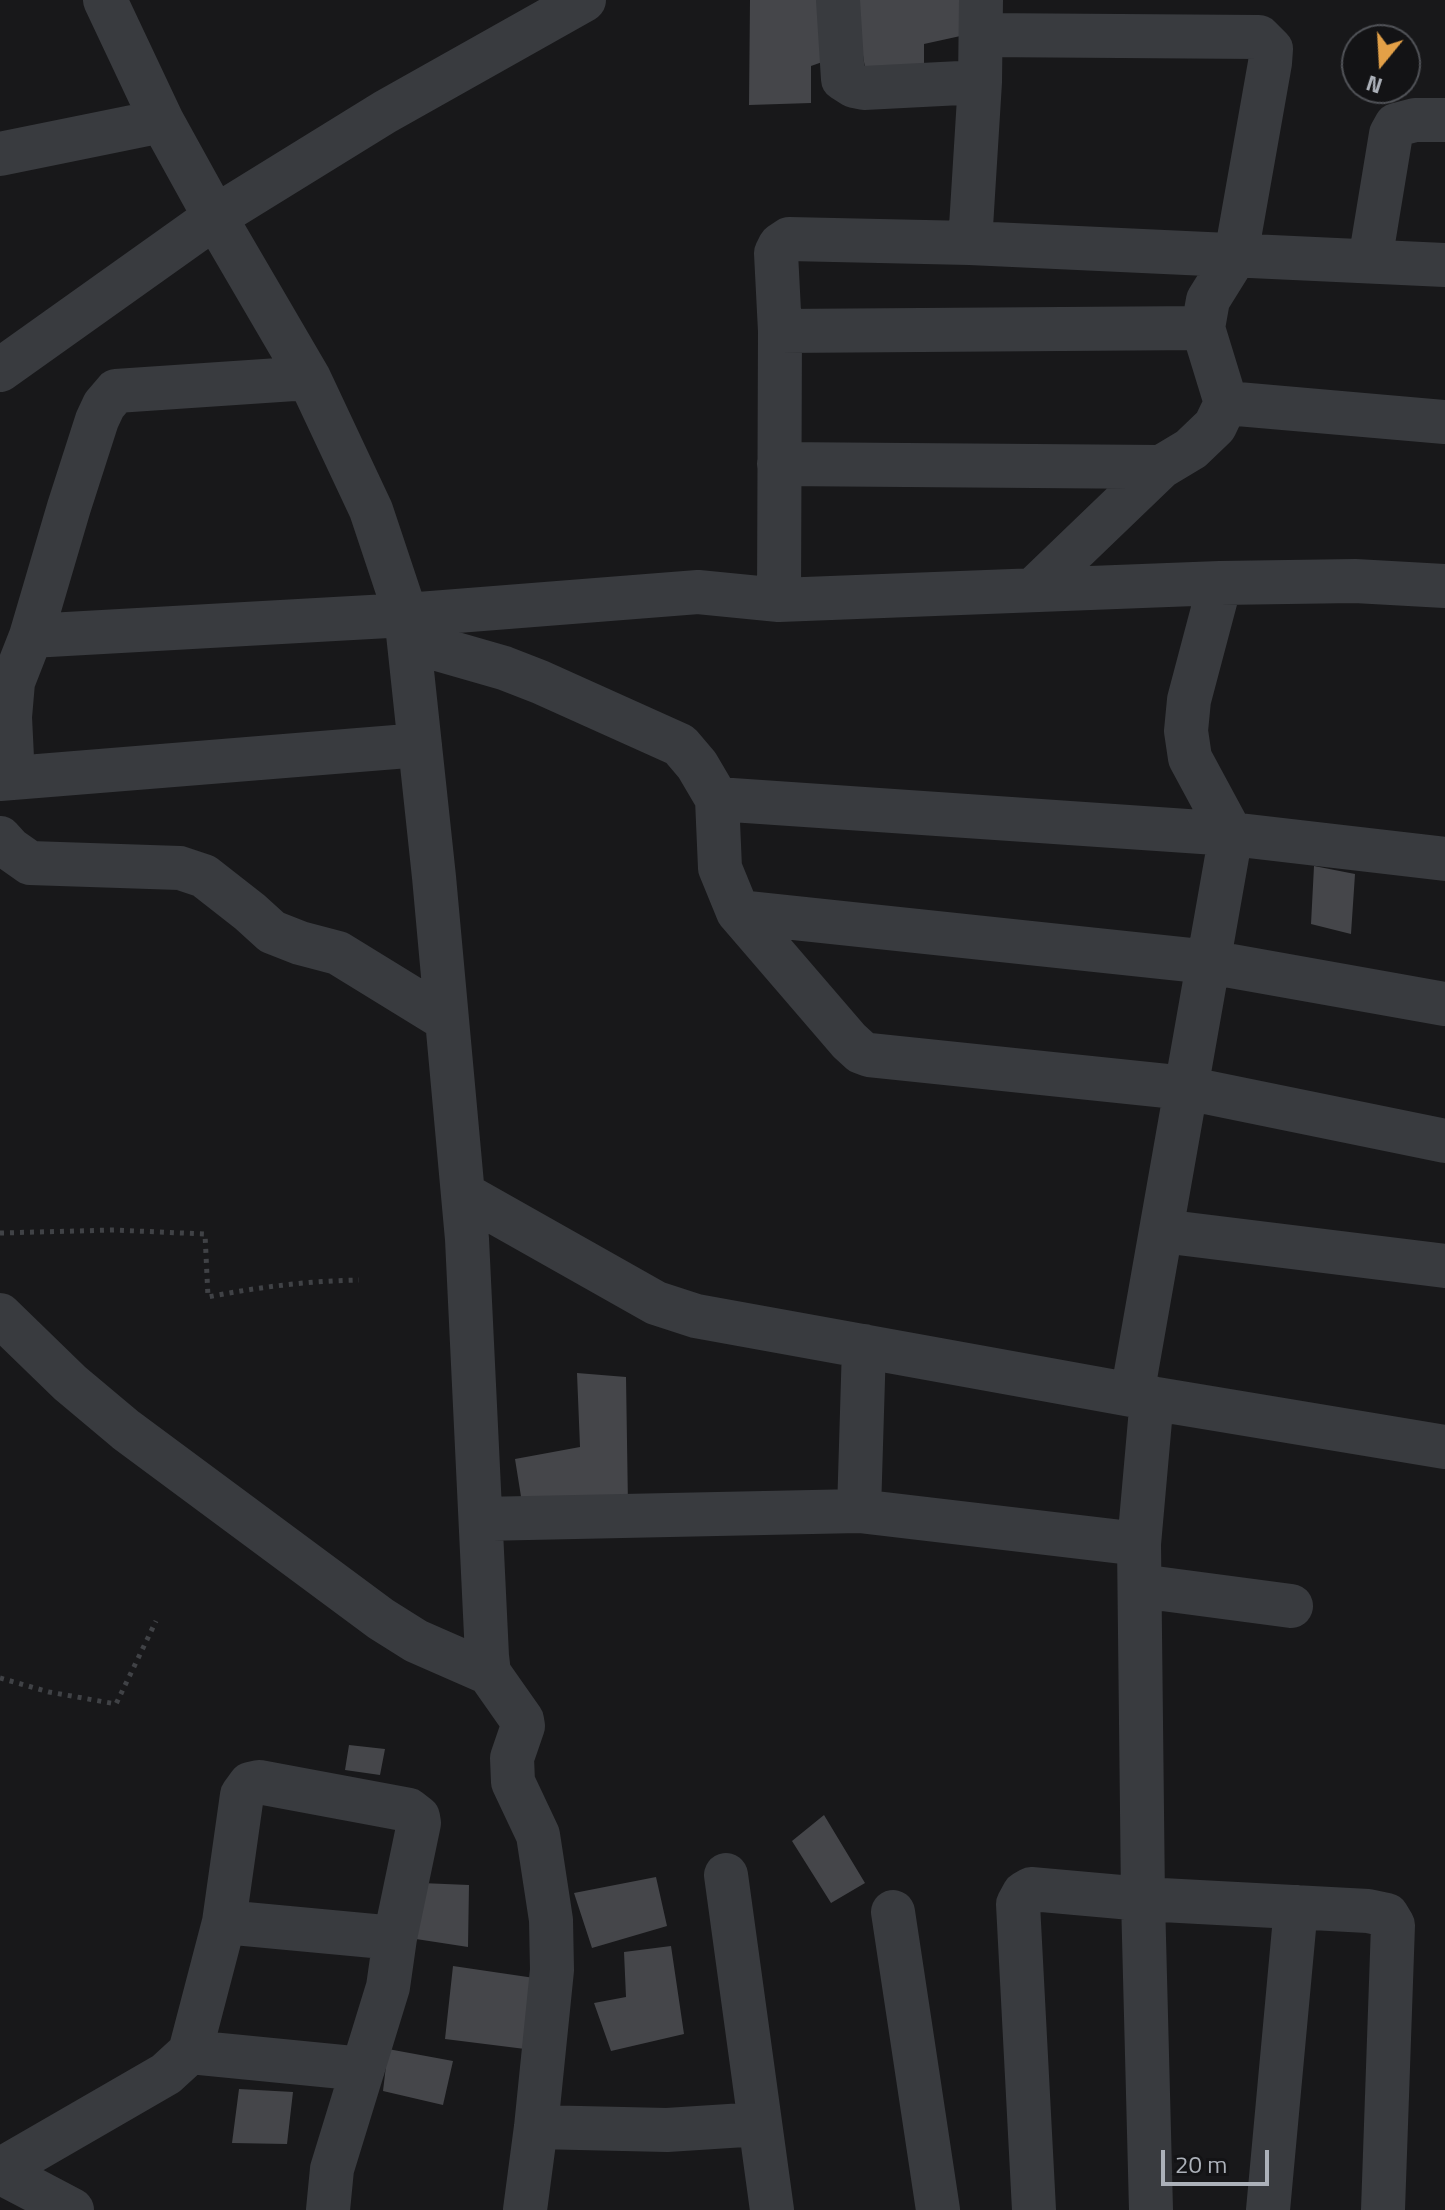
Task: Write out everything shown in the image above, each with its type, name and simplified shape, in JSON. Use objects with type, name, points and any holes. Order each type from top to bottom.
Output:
[{"type":"street","points":[[105,0],[162,121],[309,378],[371,510],[408,628],[468,1254],[489,1673]]},
{"type":"street","points":[[838,0],[843,79],[854,86],[980,82]]},
{"type":"street","points":[[0,370],[215,217],[562,3]]},
{"type":"street","points":[[970,243],[981,18],[1259,37],[1271,49],[1236,255],[1208,300],[1203,328],[1226,403],[1215,426],[1191,449],[1161,467],[1033,590]]},
{"type":"street","points":[[1370,261],[1391,134],[1396,125],[1415,120],[1445,120]]},
{"type":"street","points":[[0,154],[162,121]]},
{"type":"street","points":[[779,600],[780,331],[776,253],[780,245],[789,239],[970,243],[1445,265]]},
{"type":"street","points":[[780,331],[1203,328]]},
{"type":"street","points":[[309,378],[116,391],[104,405],[69,507],[31,636],[13,682],[6,778],[420,745]]},
{"type":"street","points":[[1226,403],[1445,422]]},
{"type":"street","points":[[779,464],[1161,467]]},
{"type":"street","points":[[31,636],[408,628],[698,592],[779,600],[1220,583],[1355,581],[1445,586]]},
{"type":"street","points":[[1151,2210],[1139,1565],[1142,1396],[1162,1231],[1231,834],[1190,758],[1186,731],[1189,700],[1220,583]]},
{"type":"street","points":[[408,628],[540,682],[680,745],[697,765],[717,799],[720,868],[738,912],[861,1052],[1186,1088],[1445,1141]]},
{"type":"street","points":[[717,799],[1231,834],[1445,859]]},
{"type":"street","points":[[0,838],[30,863],[180,868],[204,876],[272,932],[338,953],[447,1020]]},
{"type":"street","points":[[738,912],[1209,962],[1445,1004]]},
{"type":"street","points":[[463,1194],[656,1303],[696,1316],[1445,1447]]},
{"type":"street","points":[[1162,1231],[1445,1266]]},
{"type":"street","points":[[0,1315],[70,1383],[126,1430],[381,1619],[416,1641],[489,1673],[519,1713],[513,1782],[538,1835],[551,1920],[552,1970],[525,2210]]},
{"type":"street","points":[[859,1511],[864,1346]]},
{"type":"street","points":[[481,1519],[859,1511],[1139,1565],[1291,1606]]},
{"type":"street","points":[[0,2171],[166,2074],[190,2052],[224,1922],[242,1795],[250,1784],[259,1782],[409,1810],[418,1817],[419,1823],[388,1987],[332,2169],[328,2210]]},
{"type":"street","points":[[726,1875],[772,2210]]},
{"type":"street","points":[[1034,2210],[1018,1904],[1024,1893],[1031,1889],[1143,1899],[1368,1911],[1387,1915],[1393,1925],[1383,2210]]},
{"type":"street","points":[[1268,2210],[1296,1907]]},
{"type":"street","points":[[893,1912],[938,2210]]},
{"type":"street","points":[[224,1922],[395,1938]]},
{"type":"street","points":[[190,2052],[363,2069]]},
{"type":"street","points":[[536,2127],[667,2130],[760,2124]]},
{"type":"street","points":[[0,2171],[72,2210]]},
{"type":"path","points":[[0,1233],[114,1230],[205,1234],[208,1297],[301,1282],[359,1280]]},
{"type":"path","points":[[0,1678],[49,1692],[116,1704],[156,1621]]},
{"type":"building","points":[[750,0],[838,0],[842,55],[811,66],[811,103],[749,105]]},
{"type":"building","points":[[854,0],[963,0],[965,35],[924,44],[924,66],[866,74]]},
{"type":"building","points":[[1314,866],[1355,874],[1351,934],[1311,924]]},
{"type":"building","points":[[577,1373],[626,1377],[628,1506],[523,1509],[515,1459],[580,1447]]},
{"type":"building","points":[[349,1745],[385,1749],[380,1775],[345,1770]]},
{"type":"building","points":[[824,1815],[865,1883],[831,1903],[792,1841]]},
{"type":"building","points":[[656,1877],[667,1926],[592,1948],[574,1893]]},
{"type":"building","points":[[421,1883],[469,1885],[468,1947],[416,1939]]},
{"type":"building","points":[[671,1946],[684,2034],[611,2051],[594,2003],[626,1997],[624,1952]]},
{"type":"building","points":[[453,1966],[548,1980],[541,2051],[445,2039]]},
{"type":"building","points":[[388,2049],[453,2061],[443,2105],[383,2091]]},
{"type":"building","points":[[239,2089],[293,2092],[287,2144],[232,2143]]}]
